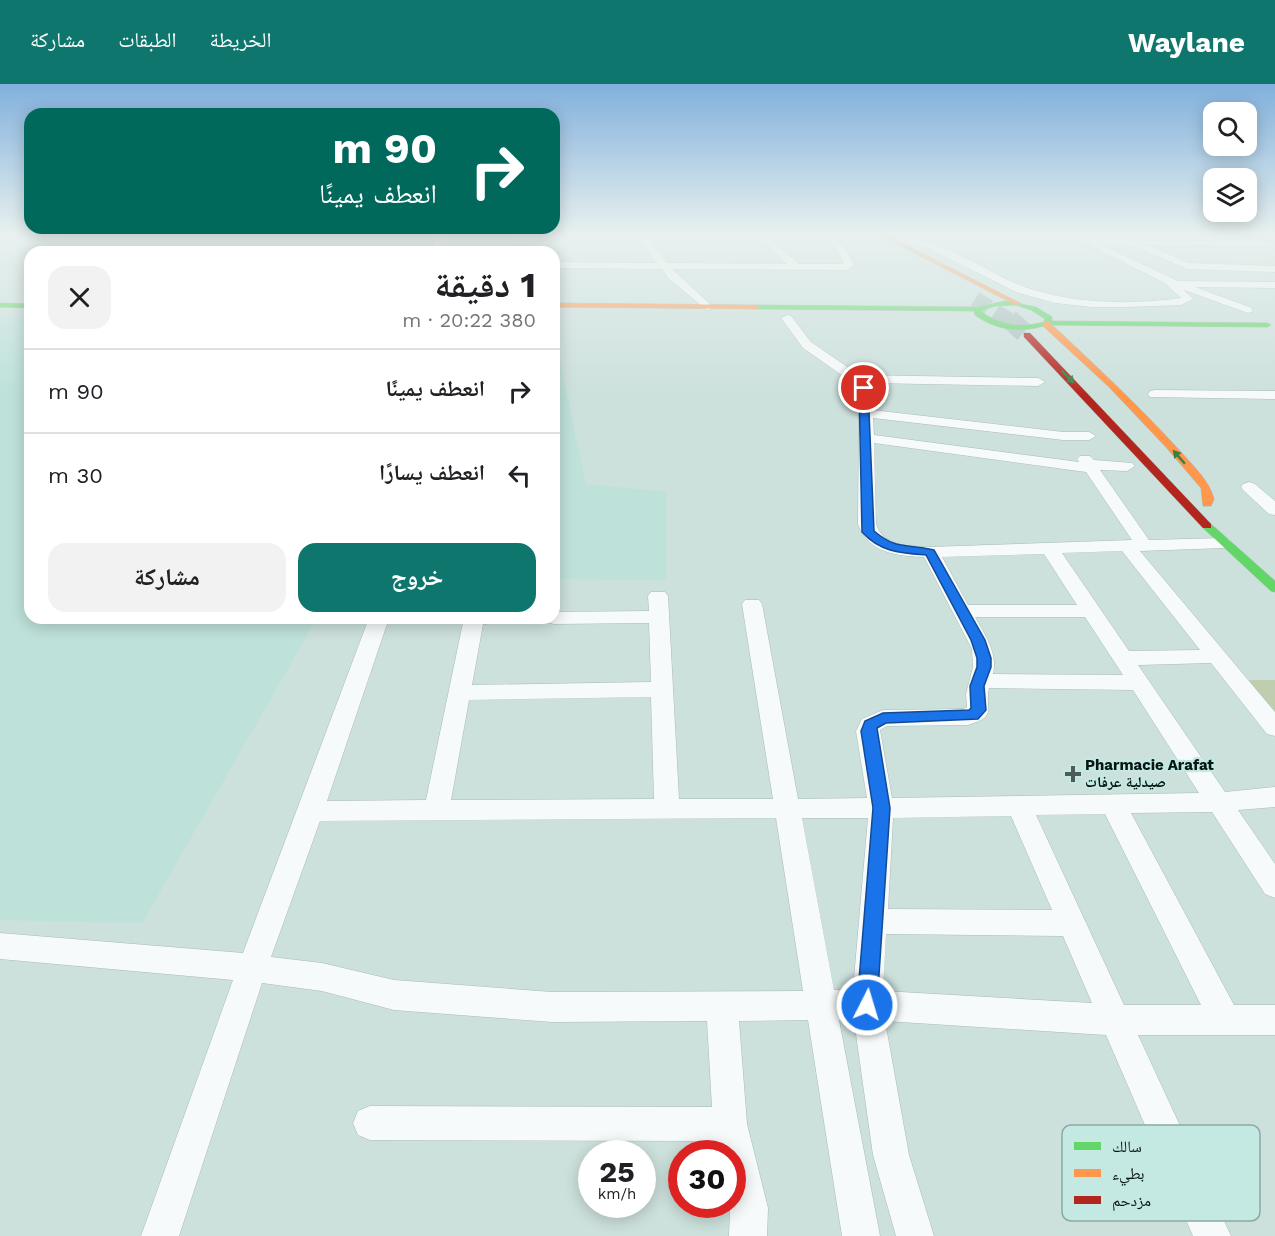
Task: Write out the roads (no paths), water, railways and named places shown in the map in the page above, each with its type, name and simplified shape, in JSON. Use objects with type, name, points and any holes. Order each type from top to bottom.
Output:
[{"type":"main road","points":[[957,289],[974,298],[994,304],[1022,306]]},
{"type":"main road","points":[[961,289],[974,298],[1022,306],[1044,323],[1112,384],[1168,444],[1206,488],[1211,508]]},
{"type":"main road","points":[[838,309],[888,303],[917,294]]},
{"type":"main road","points":[[560,305],[679,298],[707,307],[838,309],[974,298],[1101,312],[1248,311],[1271,326]]},
{"type":"main road","points":[[974,298],[979,316],[997,324],[1152,481],[1226,535],[1275,588]]},
{"type":"main road","points":[[0,299],[24,299]]},
{"type":"main road","points":[[1248,311],[1252,306],[1262,304]]},
{"type":"main road","points":[[0,305],[24,306]]},
{"type":"main road","points":[[560,315],[960,320],[1024,327],[1101,312]]},
{"type":"main road","points":[[1044,323],[1271,326]]},
{"type":"main road","points":[[1027,335],[1189,506]]},
{"type":"street","points":[[676,289],[679,298]]},
{"type":"street","points":[[686,289],[707,307]]},
{"type":"street","points":[[1019,289],[1055,300],[1113,303],[1187,300],[1174,289]]},
{"type":"street","points":[[1189,289],[1248,311]]},
{"type":"street","points":[[1217,298],[1262,304]]},
{"type":"street","points":[[788,318],[807,345],[858,379],[865,393],[868,532],[874,539],[890,547],[930,552],[1135,545],[1226,535]]},
{"type":"street","points":[[858,379],[1038,382]]},
{"type":"street","points":[[1155,394],[1275,395]]},
{"type":"street","points":[[866,413],[1063,436],[1089,435]]},
{"type":"street","points":[[1063,436],[1091,467],[1135,545],[1275,728]]},
{"type":"street","points":[[866,438],[1091,467],[1127,466]]},
{"type":"street","points":[[1250,487],[1273,507]]},
{"type":"street","points":[[1049,548],[1275,886]]},
{"type":"street","points":[[915,1236],[891,1155],[867,1005],[875,921],[881,808],[868,731],[870,725],[883,718],[973,716],[979,710],[977,694],[984,667],[982,649],[930,552]]},
{"type":"street","points":[[752,604],[861,1236]]},
{"type":"street","points":[[560,617],[658,606],[667,809]]},
{"type":"street","points":[[962,611],[1092,611]]},
{"type":"street","points":[[160,1236],[252,968],[311,811],[377,624]]},
{"type":"street","points":[[436,812],[473,624]]},
{"type":"street","points":[[1123,658],[1218,656]]},
{"type":"street","points":[[979,681],[1138,683]]},
{"type":"street","points":[[459,693],[662,689]]},
{"type":"street","points":[[311,811],[436,812],[1019,806],[1217,802],[1275,797]]},
{"type":"street","points":[[1113,804],[1225,1019]]},
{"type":"street","points":[[1019,806],[1163,1125]]},
{"type":"street","points":[[875,921],[1072,923]]},
{"type":"street","points":[[0,946],[252,968],[322,977],[394,995],[552,1007],[867,1005],[1116,1020],[1275,1020]]},
{"type":"street","points":[[722,1007],[730,1124],[750,1208],[748,1236]]},
{"type":"street","points":[[370,1123],[730,1124]]},
{"type":"street","points":[[1205,1221],[1212,1236]]},
{"type":"tunnel","points":[[975,299],[1010,321]]},
{"type":"tunnel","points":[[1009,319],[1027,335]]},
{"type":"place","name":"Pharmacie Arafat صيدلية عرفات","points":[[1073,774]]}]
